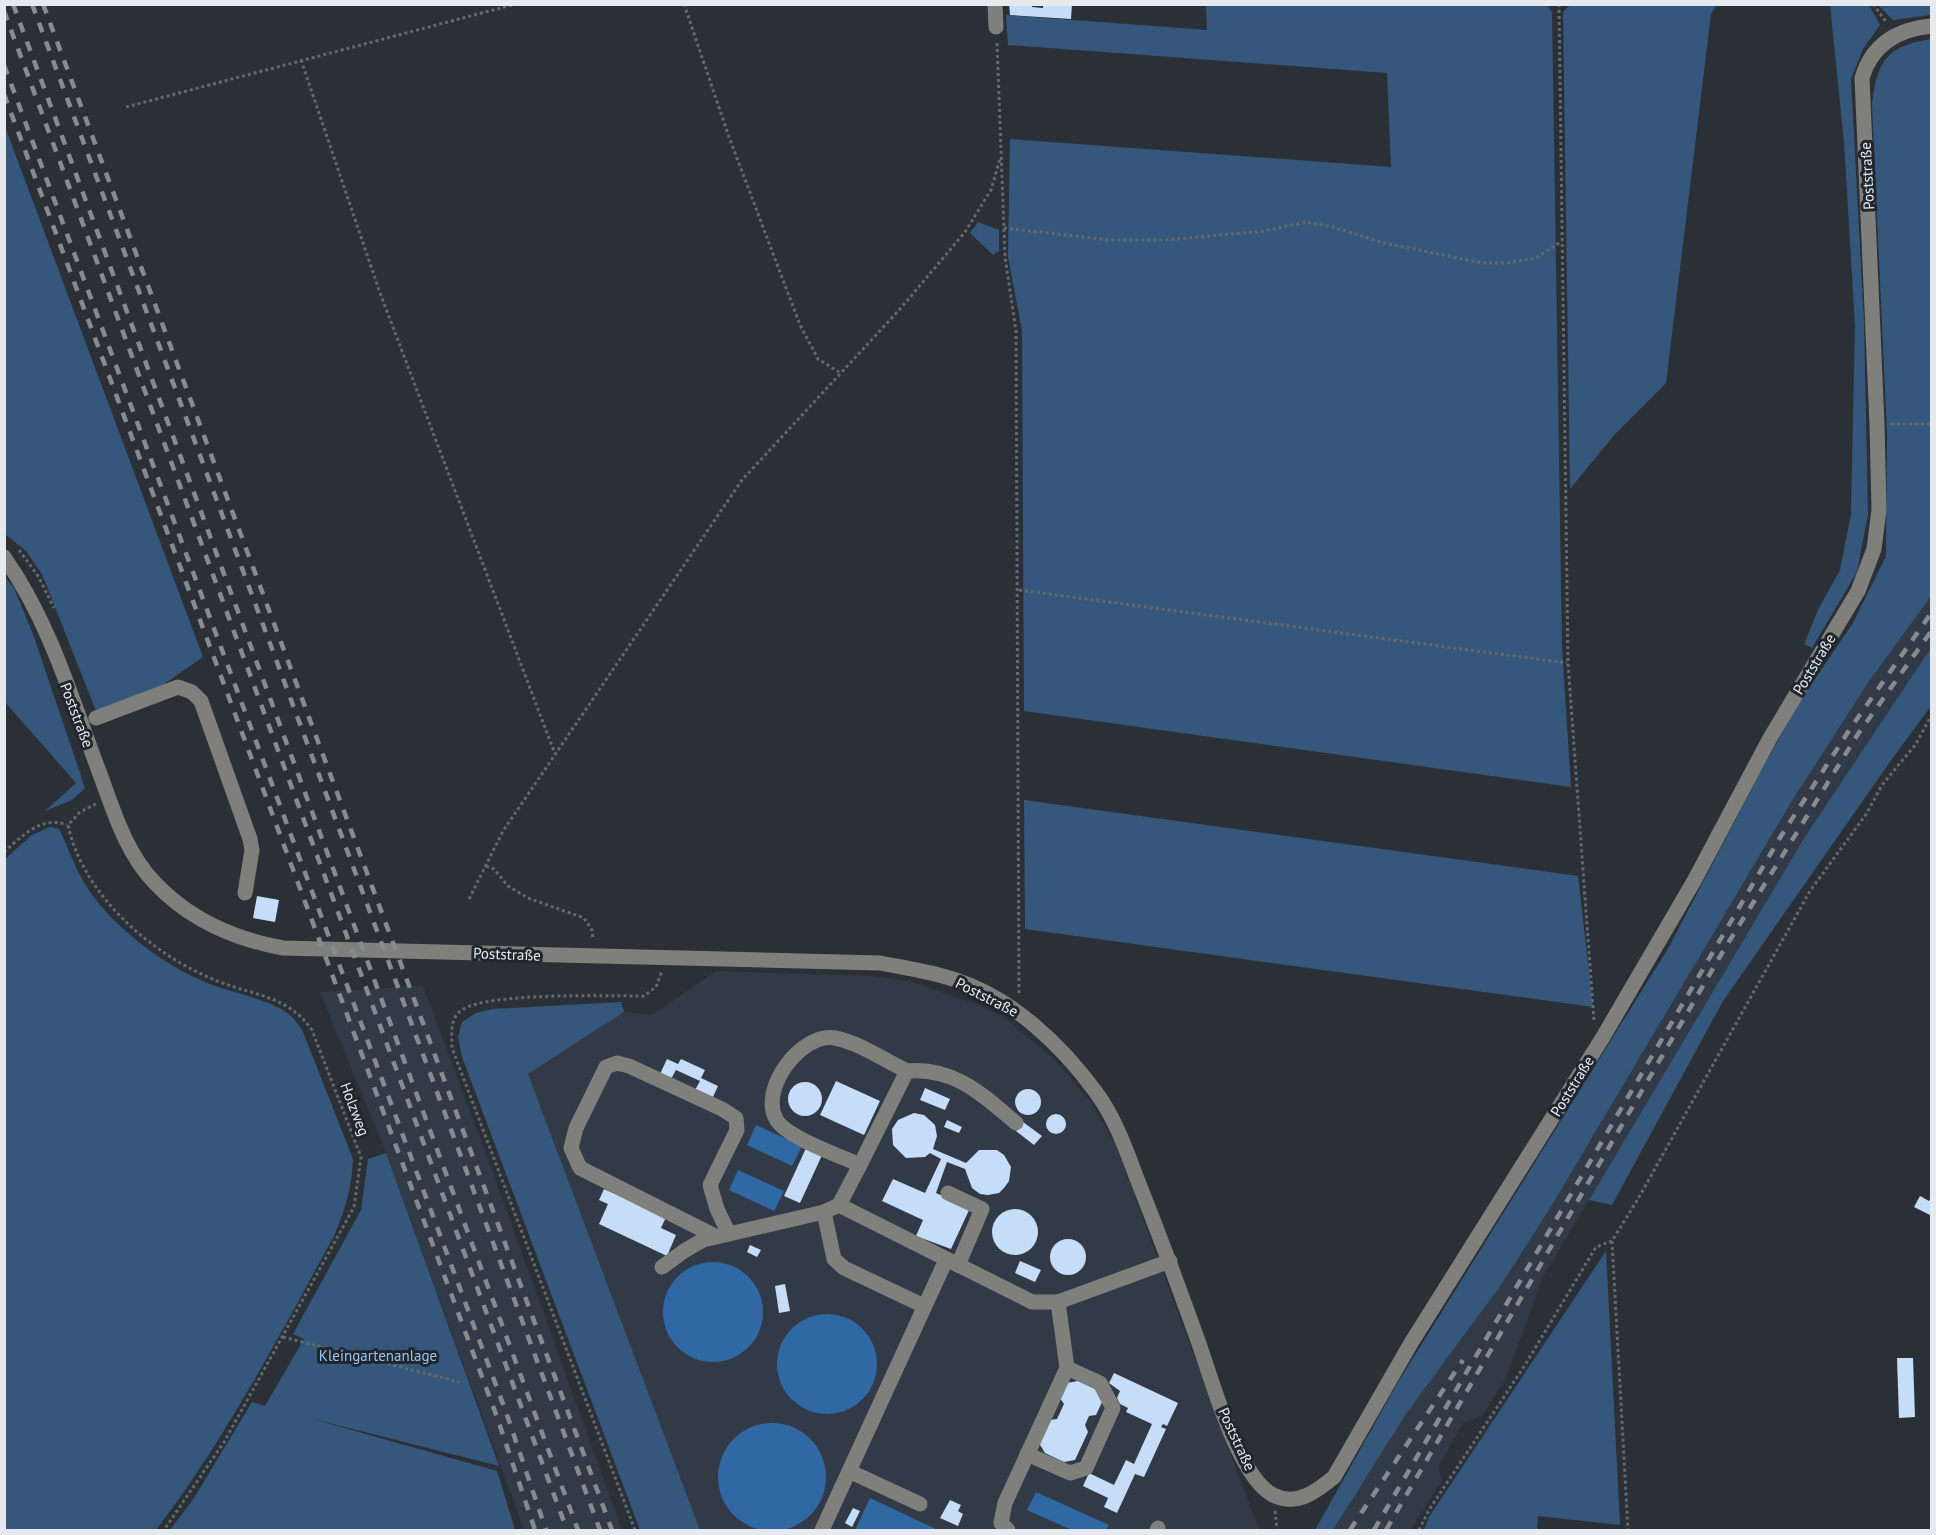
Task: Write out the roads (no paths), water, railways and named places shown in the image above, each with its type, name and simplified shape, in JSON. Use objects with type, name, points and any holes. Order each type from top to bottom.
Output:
[{"type":"street","points":[[995,4],[996,27]]},
{"type":"street","name":"Poststraße","points":[[11,553],[37,608],[128,846],[154,882],[178,905],[229,935],[255,943],[312,949],[880,963],[961,981],[1018,1012],[1054,1044],[1096,1092],[1118,1128],[1170,1262],[1230,1432],[1248,1469],[1274,1495],[1294,1499],[1316,1493],[1334,1477],[1411,1342],[1602,1036],[1694,881],[1770,738],[1858,591],[1874,549],[1878,510],[1877,424],[1862,78],[1875,50],[1895,35],[1913,28],[1932,26]]},
{"type":"street","points":[[96,718],[177,687],[192,692],[201,701],[250,839],[252,850],[245,893]]},
{"type":"street","points":[[860,1165],[786,1131],[776,1119],[772,1103],[774,1087],[783,1069],[798,1053],[816,1040],[833,1037],[851,1043],[907,1071],[938,1072],[980,1093],[1016,1123]]},
{"type":"street","points":[[617,1063],[629,1066],[722,1109],[736,1118],[737,1130],[710,1185],[723,1235],[579,1167],[571,1148],[576,1128],[606,1067],[617,1063]]},
{"type":"street","points":[[662,1267],[684,1251],[723,1235],[824,1212],[839,1204],[907,1071]]},
{"type":"street","points":[[822,1530],[851,1472],[924,1305],[982,1209],[948,1193]]},
{"type":"street","points":[[839,1204],[1032,1302],[1058,1302],[1170,1262]]},
{"type":"street","points":[[824,1212],[834,1259],[844,1269],[924,1305]]},
{"type":"street","points":[[1008,1530],[1000,1523],[1005,1503],[1066,1368],[1058,1302]]},
{"type":"street","points":[[1027,1454],[1070,1473],[1086,1468],[1113,1408],[1100,1383],[1066,1368]]},
{"type":"street","points":[[851,1472],[920,1504]]},
{"type":"railway","points":[[13,4],[578,1530]]},
{"type":"railway","points":[[32,4],[600,1530]]},
{"type":"railway","points":[[43,4],[612,1530]]},
{"type":"railway","points":[[4,11],[567,1530]]},
{"type":"railway","points":[[4,65],[506,1412],[546,1530]]},
{"type":"railway","points":[[4,94],[497,1417],[535,1530]]},
{"type":"railway","points":[[1374,1530],[1781,836],[1850,729],[1932,612]]},
{"type":"railway","points":[[1386,1530],[1725,948],[1858,734],[1932,630]]},
{"type":"railway","points":[[1350,1530],[1463,1360]]},
{"type":"park label","name":"Kleingartenanlage","points":[[378,1355]]}]
